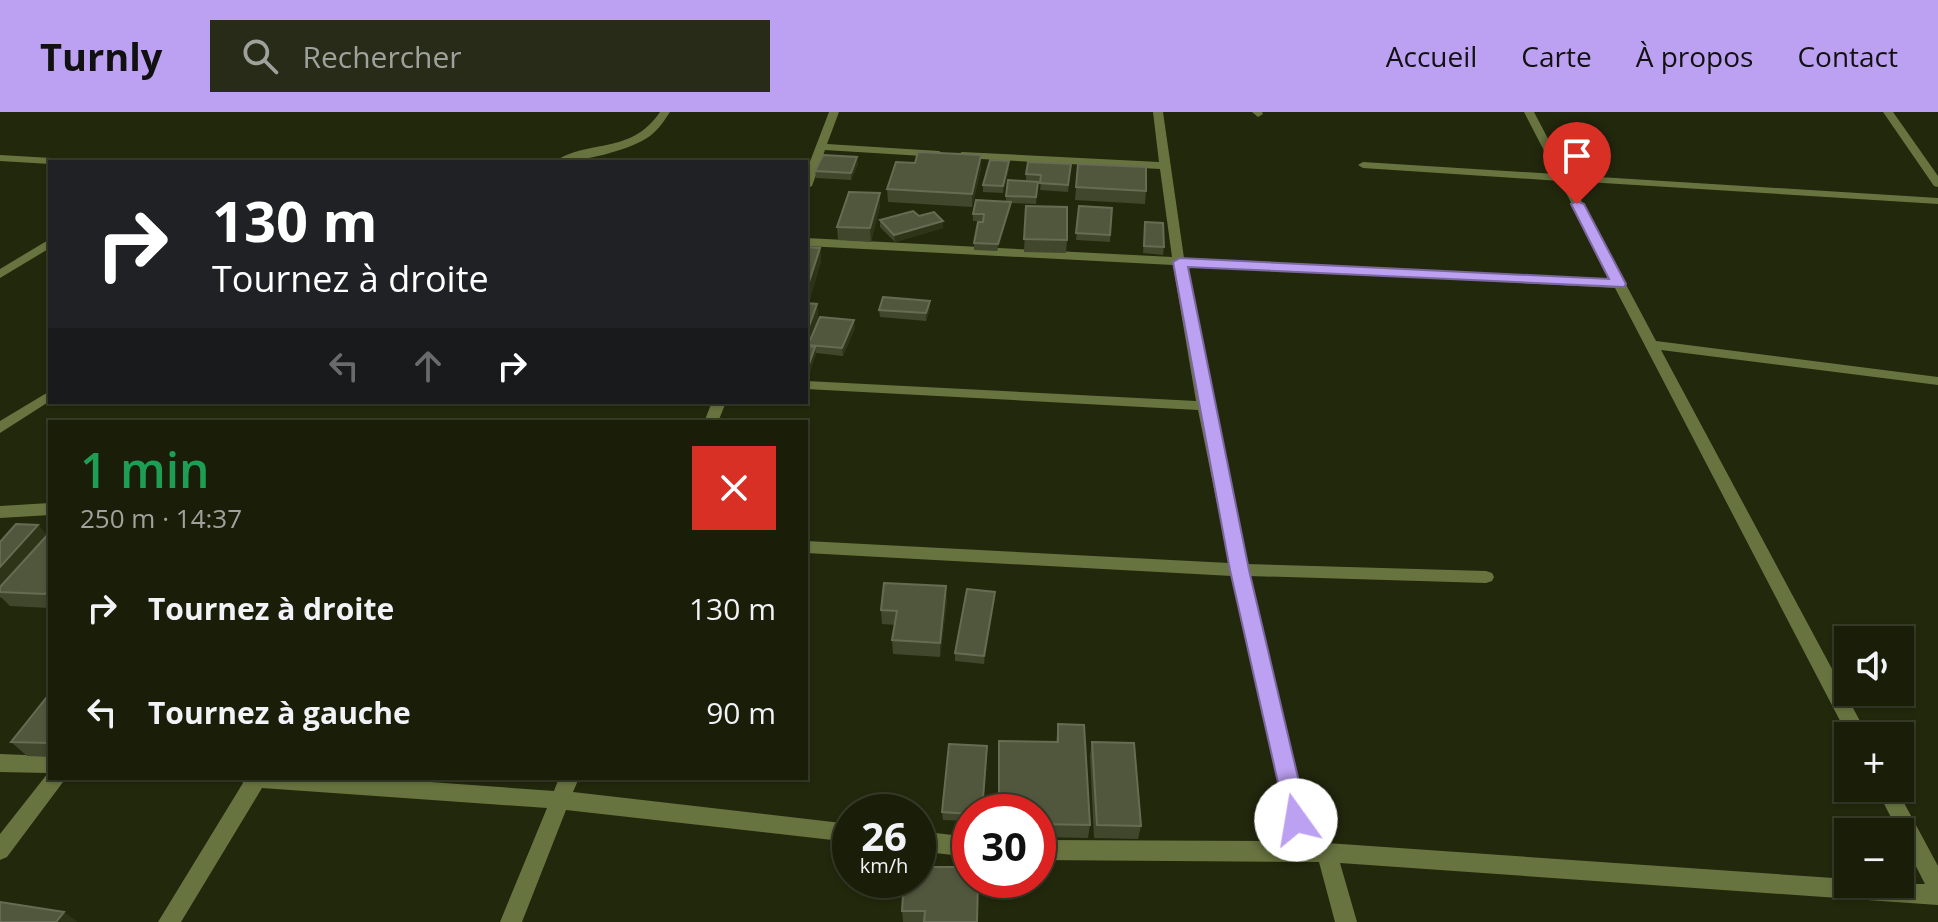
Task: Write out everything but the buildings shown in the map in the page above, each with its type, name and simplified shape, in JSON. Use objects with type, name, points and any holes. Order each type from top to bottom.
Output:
[{"type":"street","points":[[567,160],[633,143],[646,136],[665,112]]},
{"type":"street","points":[[808,181],[834,112]]},
{"type":"street","points":[[1158,112],[1164,166],[1206,406],[1304,851]]},
{"type":"street","points":[[1529,112],[1851,722]]},
{"type":"street","points":[[1888,112],[1938,184]]},
{"type":"street","points":[[821,147],[1164,166]]},
{"type":"street","points":[[0,158],[48,161]]},
{"type":"street","points":[[1363,165],[1938,201]]},
{"type":"street","points":[[808,242],[1619,284]]},
{"type":"street","points":[[0,274],[48,244]]},
{"type":"street","points":[[1649,344],[1938,381]]},
{"type":"street","points":[[808,385],[1206,406]]},
{"type":"street","points":[[0,428],[48,396]]},
{"type":"street","points":[[0,512],[48,509]]},
{"type":"street","points":[[808,547],[1240,570],[1486,577]]},
{"type":"street","points":[[0,763],[48,765]]},
{"type":"street","points":[[0,850],[54,780]]},
{"type":"street","points":[[169,922],[253,780]]},
{"type":"street","points":[[282,780],[560,800],[832,831]]},
{"type":"street","points":[[511,922],[568,780]]},
{"type":"street","points":[[1893,802],[1938,888]]},
{"type":"street","points":[[1056,850],[1304,851],[1938,895]]},
{"type":"street","points":[[1327,853],[1346,922]]},
{"type":"route","points":[[1296,820],[1240,570],[1180,262],[1619,284],[1577,204]]}]
